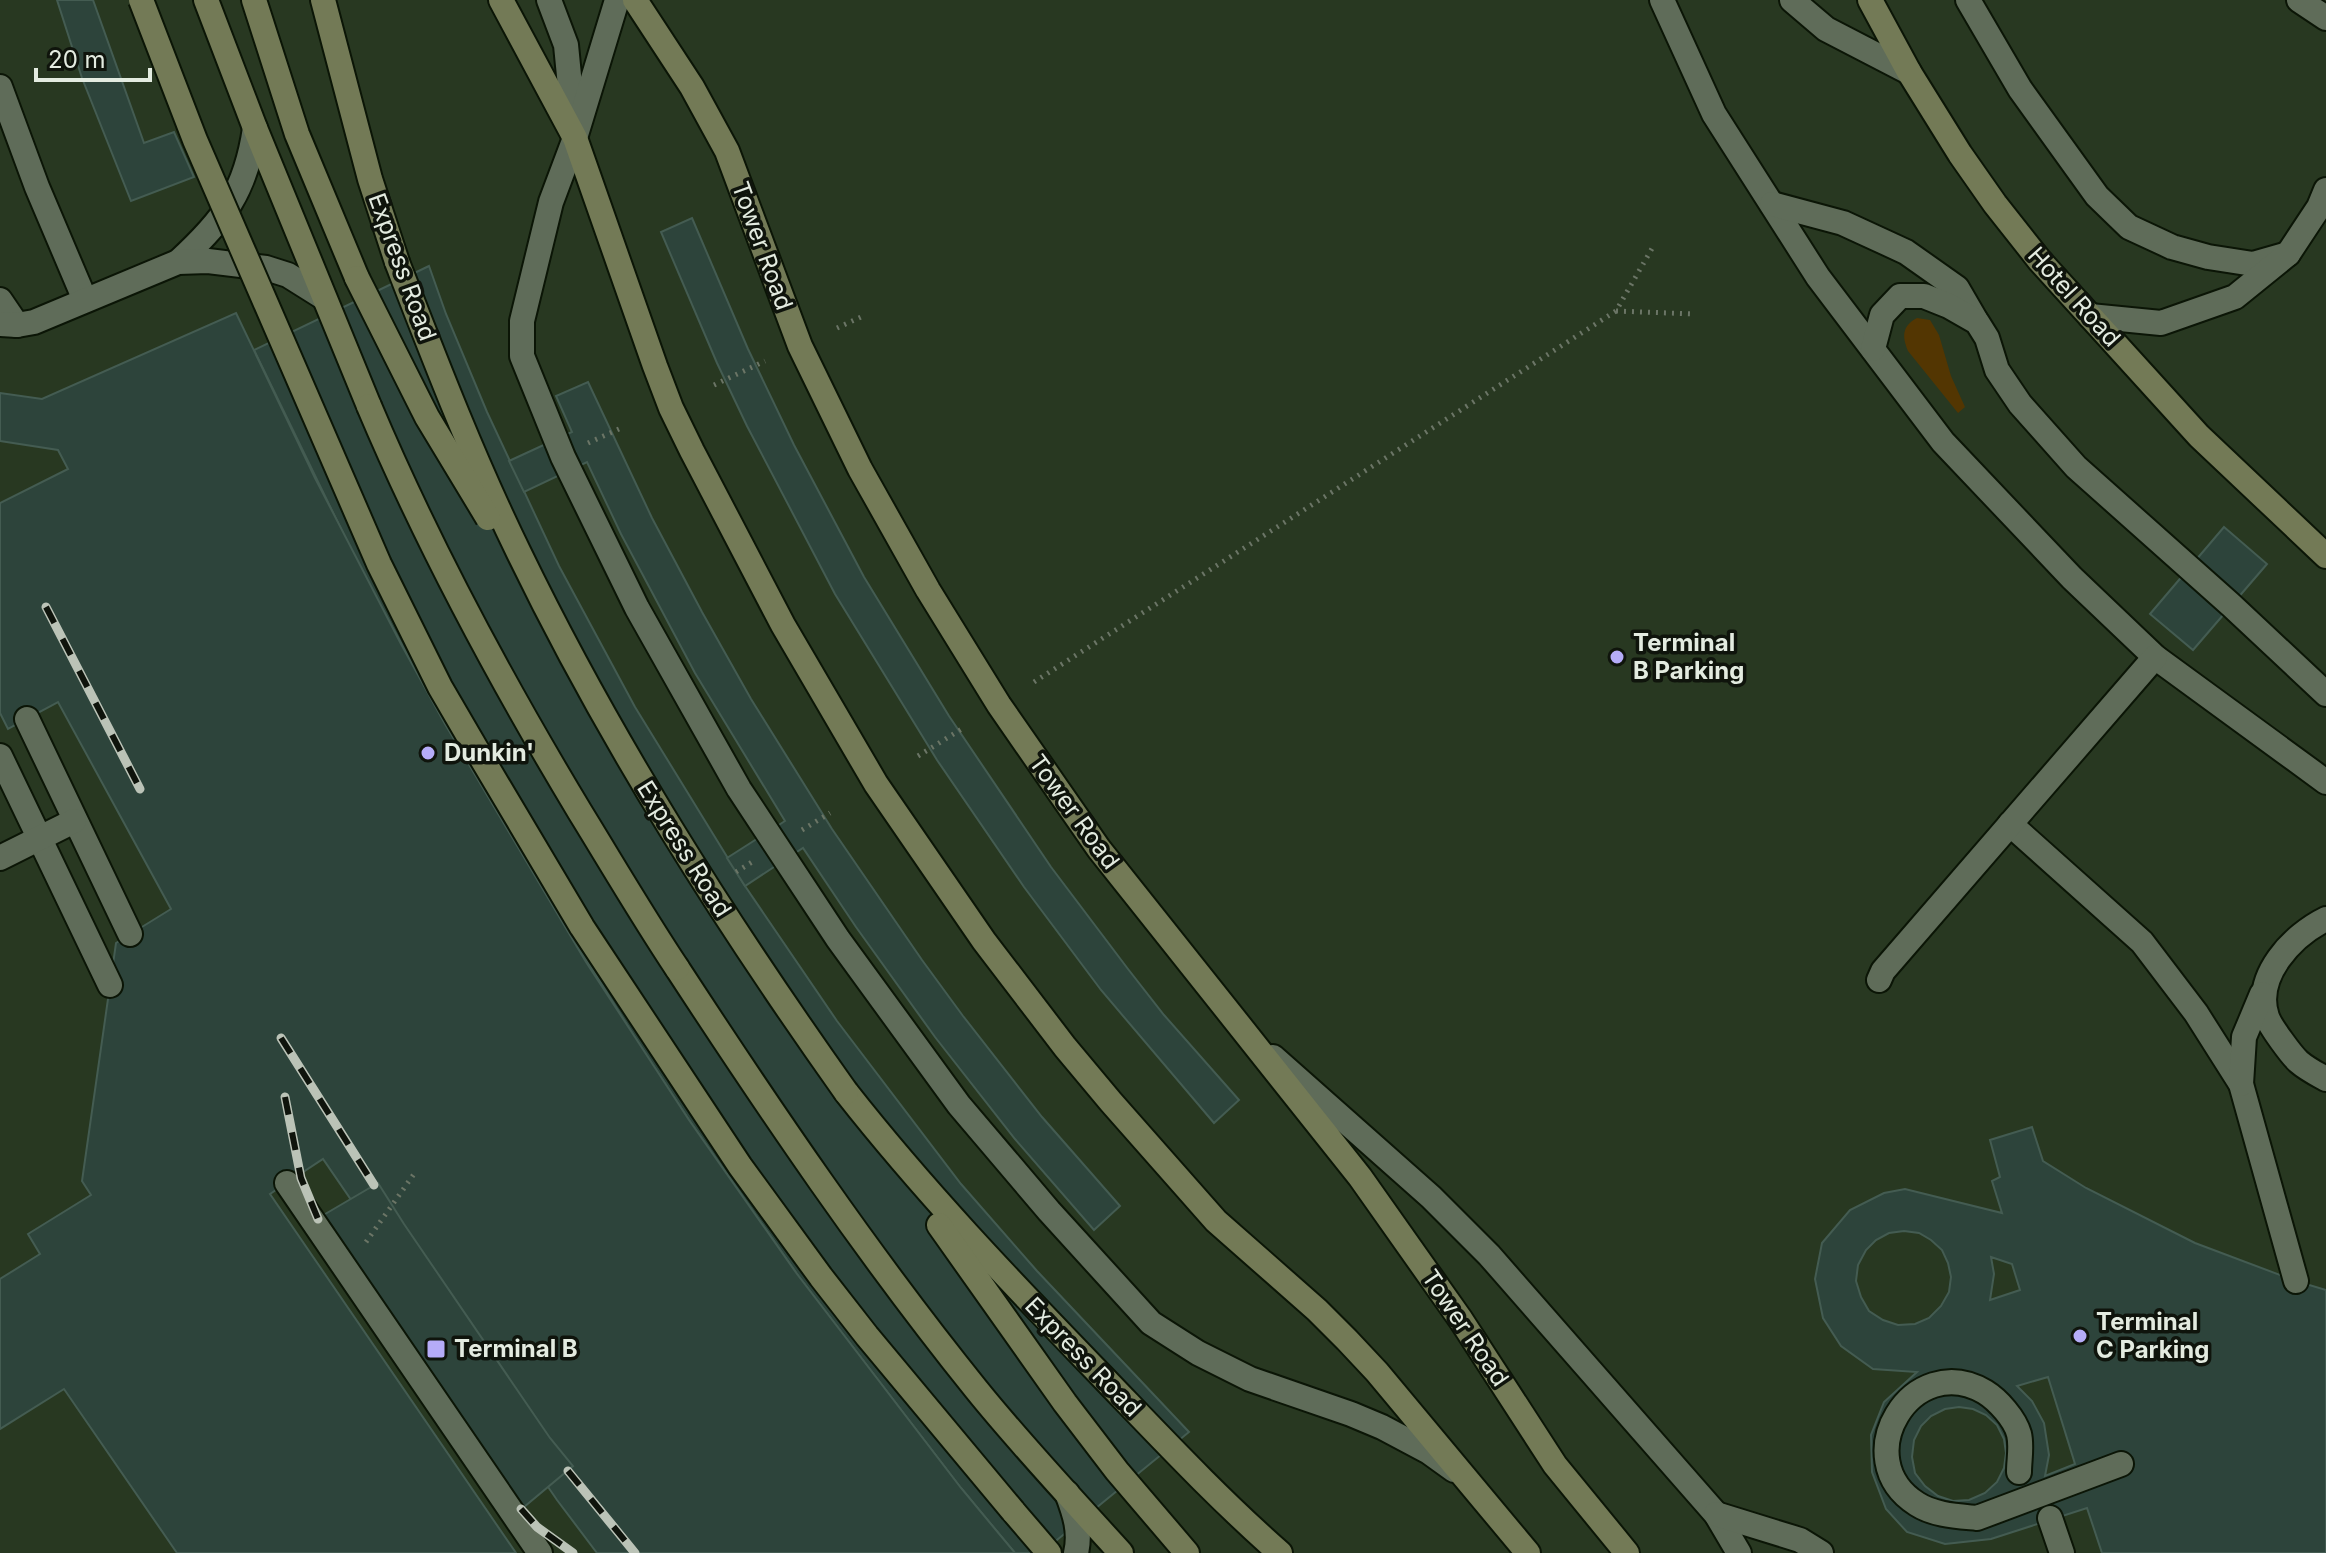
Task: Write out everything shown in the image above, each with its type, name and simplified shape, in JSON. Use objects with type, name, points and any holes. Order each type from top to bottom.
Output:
[{"type":"street","points":[[141,0],[195,140],[349,497],[409,626],[475,747],[582,927],[740,1166],[867,1336],[1049,1553]]},
{"type":"street","points":[[206,0],[323,297],[389,454],[455,592],[529,725],[649,926],[812,1169],[914,1311],[977,1390],[1121,1553]]},
{"type":"street","points":[[254,0],[297,134],[357,278],[427,417],[553,622]]},
{"type":"street","name":"Express Road","points":[[323,0],[370,179],[397,262],[469,446],[553,622],[618,741],[690,861],[846,1092],[887,1144],[978,1248],[1232,1510],[1280,1553]]},
{"type":"street","points":[[501,0],[575,138],[671,408],[783,625],[876,784],[984,941],[1065,1047],[1145,1142],[1216,1221],[1306,1300],[1377,1372],[1528,1553]]},
{"type":"street","name":"Tower Road","points":[[635,0],[711,120],[740,183],[800,346],[860,469],[942,613],[1020,737],[1099,849],[1360,1177],[1461,1320],[1555,1465],[1627,1553]]},
{"type":"street","name":"Hotel Road","points":[[1870,0],[1909,72],[1960,154],[2040,261],[2199,436],[2326,556]]},
{"type":"street","points":[[846,1092],[1065,1403],[1187,1553]]},
{"type":"lane","points":[[549,0],[566,45],[575,138]]},
{"type":"lane","points":[[617,0],[575,138],[551,202],[522,321],[522,356],[563,457],[637,608],[739,789],[838,939],[959,1105],[1049,1211],[1151,1323],[1198,1353],[1250,1379],[1382,1427],[1429,1452],[1467,1479]]},
{"type":"lane","points":[[1662,0],[1714,114],[1818,277],[1943,442],[2072,578],[2155,657],[2326,782]]},
{"type":"lane","points":[[1792,0],[1826,29],[1909,72]]},
{"type":"lane","points":[[1968,0],[2020,89],[2097,196],[2129,227],[2172,247],[2208,257],[2253,264],[2288,254]]},
{"type":"lane","points":[[2299,0],[2326,18]]},
{"type":"lane","points":[[0,87],[43,202],[85,300]]},
{"type":"lane","points":[[0,300],[8,324],[34,322],[178,262],[201,241],[233,202],[244,179],[255,128]]},
{"type":"lane","points":[[2090,316],[2161,323],[2235,297],[2288,254],[2319,207],[2326,190]]},
{"type":"lane","points":[[1772,204],[1843,223],[1906,252],[1957,288],[1987,338],[1997,370],[2020,404],[2076,467],[2326,694]]},
{"type":"lane","points":[[178,262],[208,261],[266,268],[288,275],[323,297]]},
{"type":"lane","points":[[1873,349],[1882,315],[1900,296],[1924,296],[1977,322]]},
{"type":"lane","points":[[1879,980],[1883,971],[2155,657]]},
{"type":"lane","points":[[27,719],[130,934]]},
{"type":"lane","points":[[0,756],[110,985]]},
{"type":"lane","points":[[0,858],[74,821]]},
{"type":"lane","points":[[2010,824],[2142,942],[2196,1013],[2241,1084],[2296,1281]]},
{"type":"lane","points":[[2241,1084],[2244,1037],[2283,950],[2310,927],[2326,919]]},
{"type":"lane","points":[[2264,990],[2267,1018],[2274,1029],[2297,1061],[2326,1079]]},
{"type":"lane","points":[[1244,1032],[1431,1197],[1489,1255],[1716,1514],[1739,1553]]},
{"type":"lane","points":[[287,1183],[540,1553]]},
{"type":"lane","points":[[2019,1472],[2019,1433],[1994,1398],[1976,1387],[1954,1383],[1933,1385],[1913,1395],[1898,1410],[1888,1430],[1886,1451],[1890,1472],[1901,1491],[1918,1504],[1958,1517],[1977,1518],[2121,1464]]},
{"type":"lane","points":[[1067,1492],[1077,1528],[1076,1552]]},
{"type":"lane","points":[[1716,1514],[1800,1540],[1821,1553]]},
{"type":"lane","points":[[2050,1518],[2062,1553]]},
{"type":"path","points":[[1034,682],[1616,311],[1654,245]]},
{"type":"path","points":[[1616,311],[1695,314]]},
{"type":"path","points":[[837,328],[861,317]]},
{"type":"path","points":[[714,385],[765,361]]},
{"type":"path","points":[[580,447],[619,429]]},
{"type":"path","points":[[918,756],[965,727]]},
{"type":"path","points":[[795,835],[830,813]]},
{"type":"path","points":[[736,872],[753,861]]},
{"type":"path","points":[[366,1242],[414,1174]]},
{"type":"shaded area","points":[[0,0],[2326,0],[2326,1553],[0,1553]]},
{"type":"shaded area","points":[[1917,318],[1930,320],[1939,335],[1951,376],[1965,407],[1958,413],[1908,351],[1905,332],[1908,324]]},
{"type":"building","points":[[57,0],[93,0],[144,143],[174,132],[194,177],[131,201],[82,78]]},
{"type":"building","points":[[692,218],[748,349],[794,445],[864,577],[949,716],[1051,867],[1128,969],[1239,1100],[1214,1123],[1101,990],[1024,887],[937,760],[835,594],[747,426],[661,232]]},
{"type":"building","points":[[429,266],[487,412],[559,566],[635,707],[745,886],[837,1021],[961,1184],[1037,1271],[1189,1432],[1041,1553],[1015,1553],[961,1488],[797,1274],[639,1044],[523,858],[445,724],[358,564],[254,350]]},
{"type":"building","name":"Terminal B","points":[[236,313],[315,478],[401,644],[586,962],[689,1120],[797,1274],[961,1488],[1015,1553],[597,1553],[557,1500],[323,1159],[270,1194],[516,1553],[177,1553],[64,1389],[0,1429],[0,1279],[40,1254],[28,1234],[91,1195],[82,1181],[116,943],[171,909],[58,702],[8,729],[0,713],[0,503],[68,469],[58,450],[0,441],[0,393],[42,399]]},
{"type":"building","points":[[588,382],[652,518],[702,612],[751,699],[832,829],[963,1016],[1042,1117],[1120,1206],[1094,1230],[1015,1139],[935,1037],[803,848],[745,886],[727,858],[785,821],[695,673],[621,534],[587,462],[524,492],[509,461],[572,432],[556,396]]},
{"type":"building","points":[[2224,527],[2267,564],[2193,650],[2150,614]]},
{"type":"building","name":"Terminal C Parking","points":[[2032,1127],[2043,1161],[2086,1188],[2195,1243],[2326,1290],[2326,1553],[2102,1553],[2087,1508],[1991,1539],[1945,1544],[1907,1532],[1886,1509],[1872,1472],[1871,1435],[1884,1402],[1917,1372],[1873,1369],[1841,1346],[1823,1318],[1815,1279],[1822,1243],[1850,1210],[1884,1193],[1905,1189],[2002,1213],[1992,1181],[2000,1177],[1990,1140]],"holes":[[[1889,1233],[1919,1233],[1942,1250],[1948,1263],[1951,1277],[1949,1292],[1929,1318],[1915,1324],[1898,1325],[1869,1311],[1856,1281],[1858,1265],[1866,1250]],[[1991,1257],[2012,1264],[2020,1290],[1990,1300],[1994,1274]],[[2048,1377],[2075,1464],[2045,1476],[2049,1455],[2044,1423],[2032,1401],[2017,1386]],[[1945,1409],[1973,1409],[1986,1415],[1997,1425],[2004,1439],[2004,1468],[1997,1482],[1985,1493],[1969,1500],[1953,1501],[1938,1496],[1915,1473],[1912,1457],[1914,1440],[1921,1426]]]},
{"type":"building","name":"Terminal B","points":[[378,1183],[550,1438],[573,1466],[518,1512],[315,1220]]},
{"type":"railway","points":[[46,607],[140,789]]},
{"type":"railway","points":[[281,1038],[374,1185]]},
{"type":"railway","points":[[285,1097],[301,1178],[318,1219]]},
{"type":"railway","points":[[568,1471],[635,1553]]},
{"type":"railway","points":[[521,1509],[537,1527],[573,1553]]},
{"type":"place","name":"Terminal B Parking","points":[[1617,657]]},
{"type":"place","name":"Dunkin'","points":[[428,753]]},
{"type":"place","name":"Terminal C Parking","points":[[2080,1336]]},
{"type":"place","name":"Terminal B","points":[[436,1349]]}]
